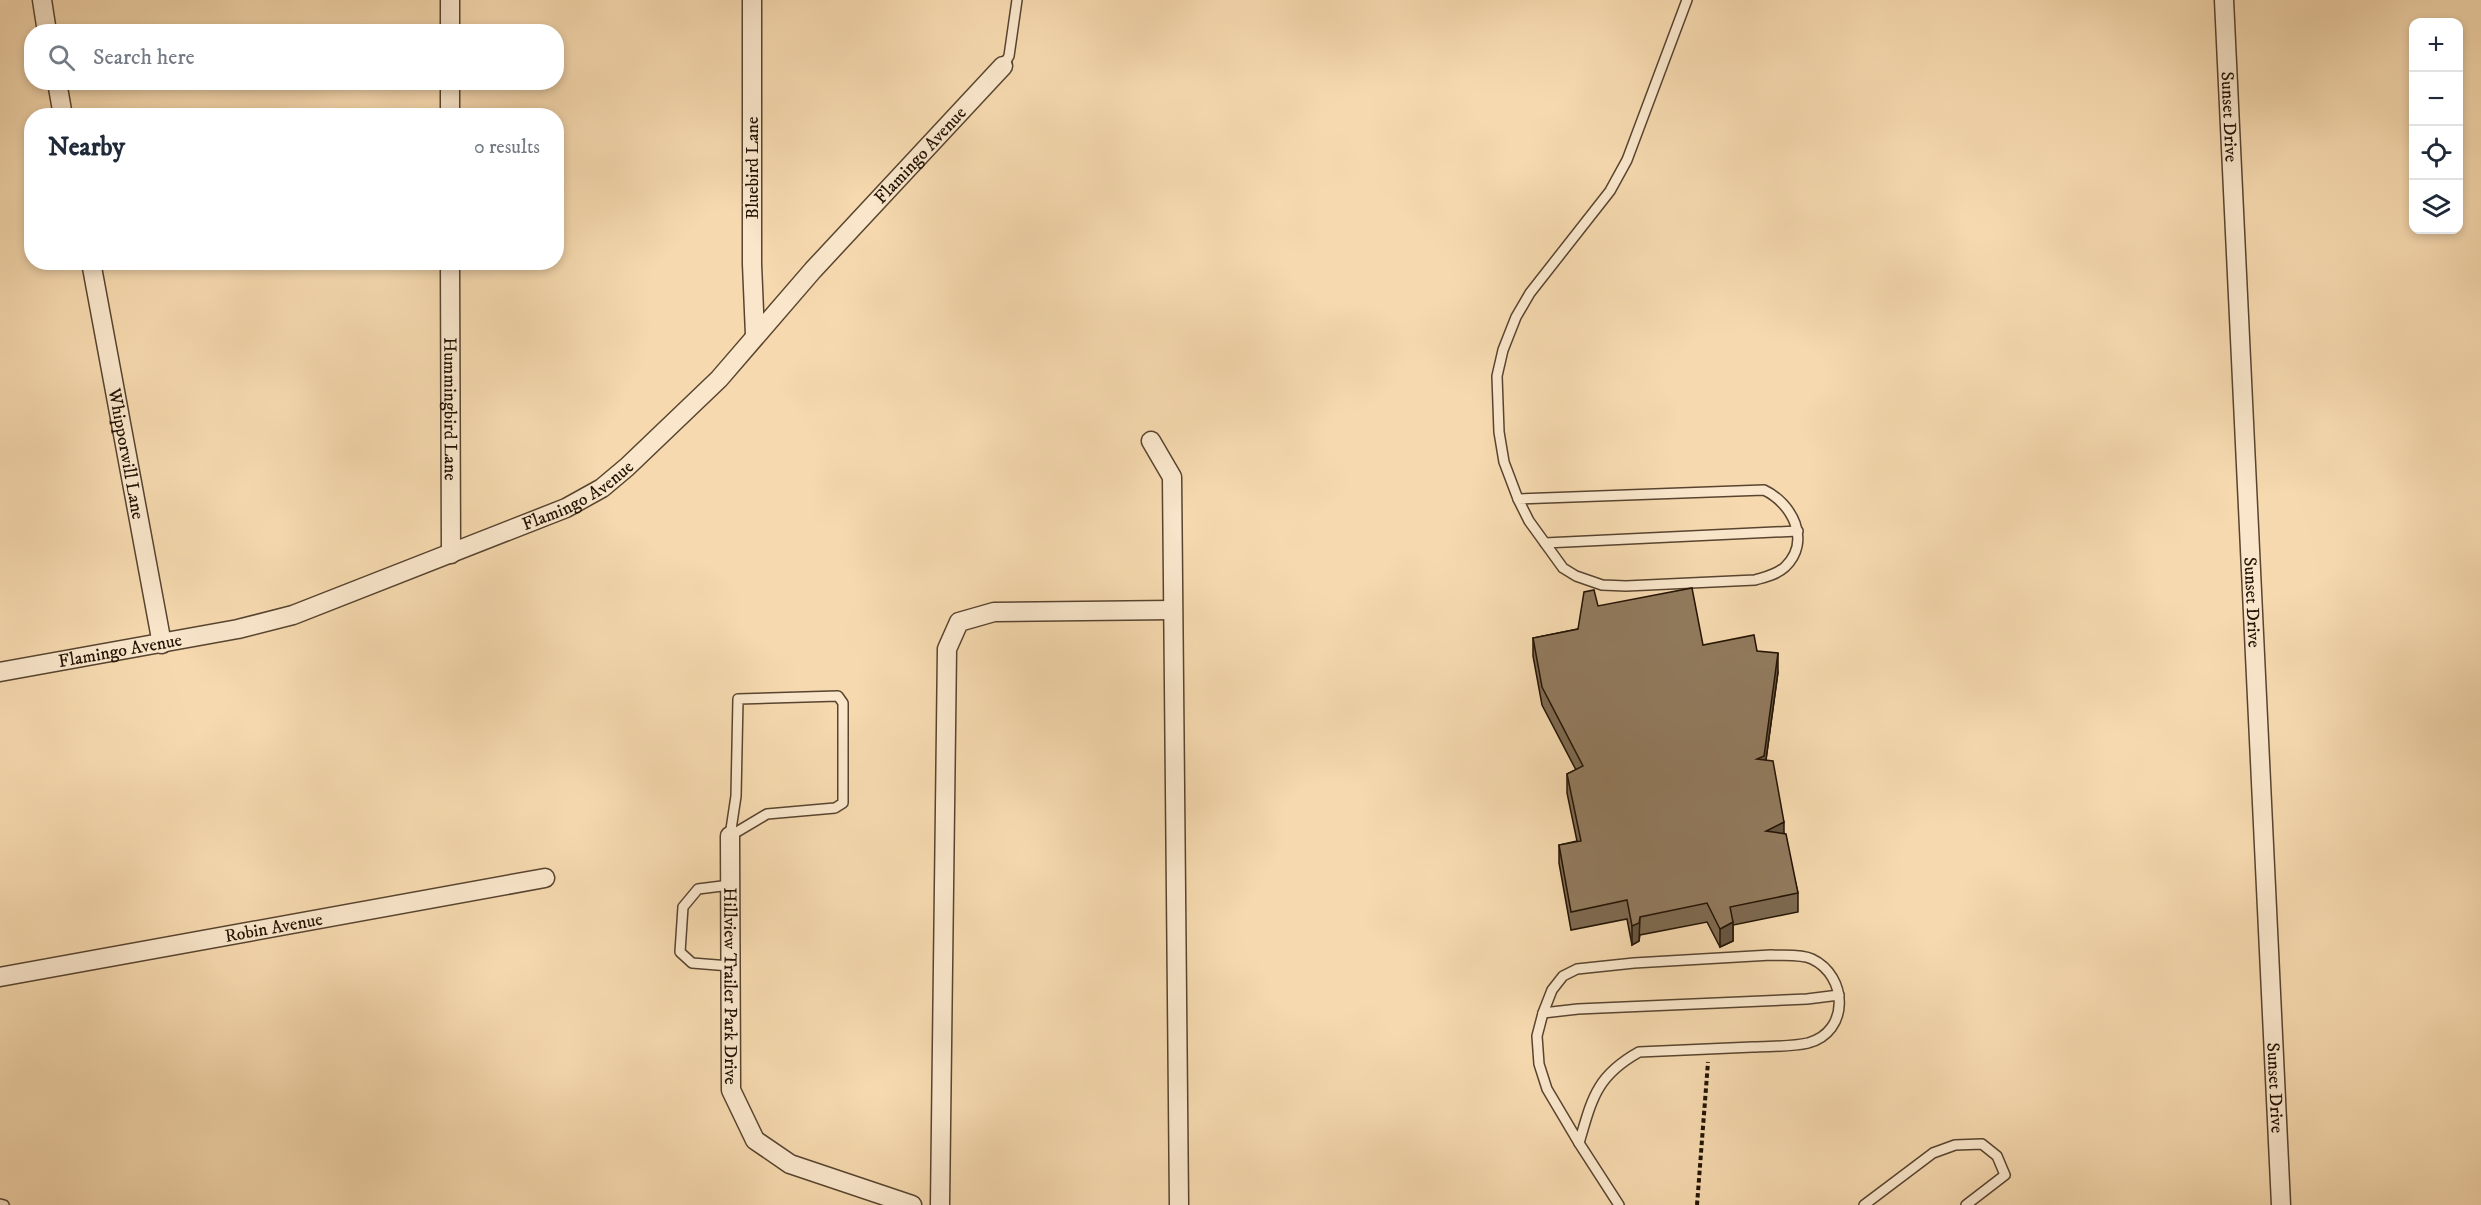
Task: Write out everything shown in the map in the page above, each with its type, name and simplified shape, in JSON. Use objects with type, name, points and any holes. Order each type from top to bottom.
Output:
[{"type":"street","points":[[42,0],[46,24]]},
{"type":"street","points":[[450,0],[450,24]]},
{"type":"street","name":"Bluebird Lane","points":[[752,0],[752,264],[755,335]]},
{"type":"street","name":"Sunset Drive","points":[[2224,0],[2281,1205]]},
{"type":"street","name":"Flamingo Avenue","points":[[0,672],[162,644],[293,615],[566,508],[602,488],[698,400],[813,270],[1003,66]]},
{"type":"street","points":[[58,90],[62,108]]},
{"type":"street","points":[[450,90],[450,108]]},
{"type":"street","name":"Whipporwill Lane","points":[[92,270],[162,644]]},
{"type":"street","name":"Hummingbird Lane","points":[[450,270],[451,555]]},
{"type":"street","points":[[1151,441],[1172,477],[1179,1205]]},
{"type":"street","points":[[940,1205],[947,649],[959,622],[994,612],[1172,610]]},
{"type":"street","name":"Hillview Trailer Park Drive","points":[[730,836],[731,1090],[755,1140],[790,1164],[912,1205]]},
{"type":"street","name":"Robin Avenue","points":[[0,977],[545,878]]},
{"type":"lane","points":[[1003,66],[1009,56],[1017,0]]},
{"type":"lane","points":[[1518,499],[1764,490],[1777,496],[1790,510],[1798,531],[1794,553],[1785,566],[1773,575],[1743,581],[1602,585],[1576,576],[1563,568],[1529,521],[1518,499],[1504,462],[1499,432],[1497,376],[1503,350],[1516,316],[1530,293],[1610,191],[1627,160],[1687,0]]},
{"type":"lane","points":[[1545,543],[1798,531]]},
{"type":"lane","points":[[838,696],[843,703],[843,803],[836,808],[767,814],[730,836],[736,796],[738,699],[838,696]]},
{"type":"lane","points":[[730,885],[698,889],[683,907],[680,952],[692,963],[730,966]]},
{"type":"lane","points":[[1579,1143],[1591,1102],[1603,1080],[1622,1062],[1639,1052],[1809,1043],[1827,1034],[1837,1023],[1839,995],[1836,981],[1811,959],[1771,955],[1634,963],[1577,969],[1563,976],[1552,990],[1543,1013],[1537,1036],[1539,1064],[1547,1089],[1579,1143],[1619,1205]]},
{"type":"lane","points":[[1543,1013],[1578,1009],[1807,999],[1839,995]]},
{"type":"lane","points":[[1864,1205],[1933,1153],[1955,1145],[1982,1144],[1997,1156],[2005,1175],[1966,1205]]},
{"type":"path","points":[[1697,1205],[1708,1049]]},
{"type":"building","points":[[1692,588],[1703,645],[1754,635],[1757,651],[1778,653],[1764,756],[1757,759],[1773,761],[1784,822],[1766,831],[1786,834],[1798,893],[1730,907],[1733,922],[1720,929],[1707,903],[1640,917],[1639,923],[1632,926],[1627,900],[1571,912],[1559,845],[1581,841],[1567,774],[1583,766],[1542,687],[1533,638],[1578,629],[1584,592],[1594,590],[1598,606]]}]
